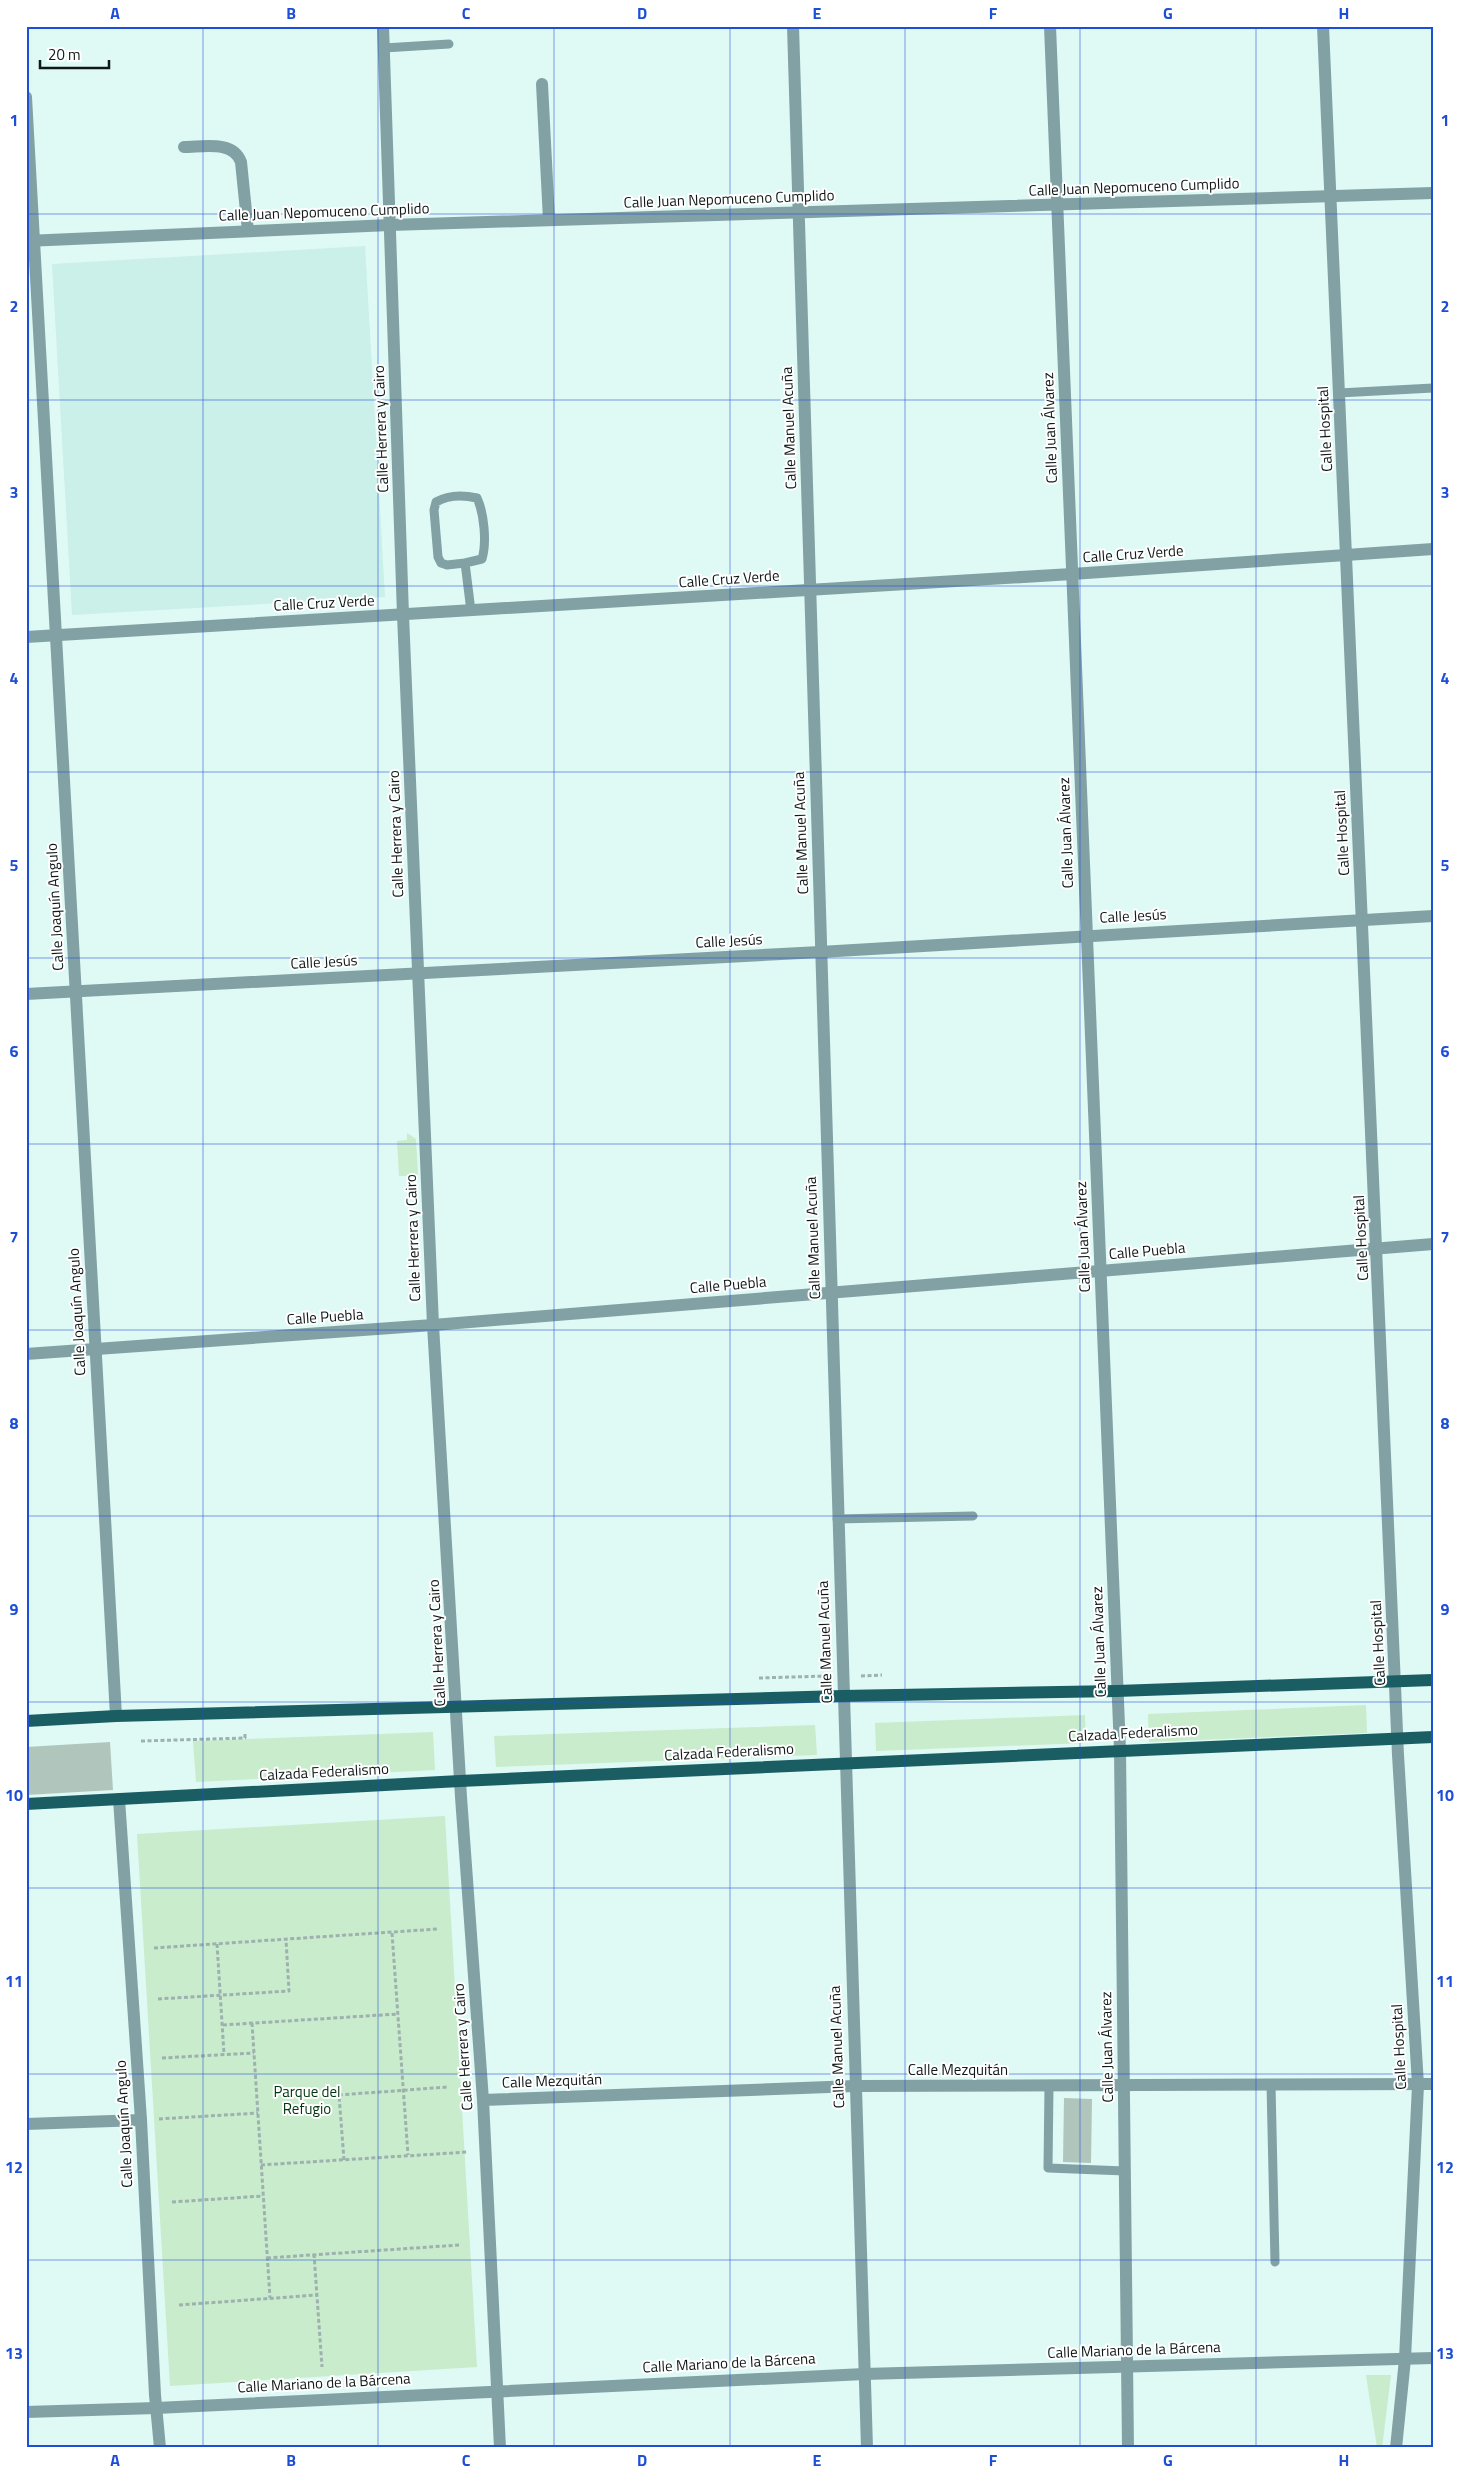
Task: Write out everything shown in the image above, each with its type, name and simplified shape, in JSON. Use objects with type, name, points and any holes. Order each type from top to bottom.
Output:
[{"type":"main road","points":[[26,1721],[116,1716],[842,1696],[1117,1691],[1433,1680]]},
{"type":"main road","name":"Calzada Federalismo","points":[[26,1804],[460,1781],[1433,1737]]},
{"type":"street","name":"Calle Herrera y Cairo","points":[[384,26],[403,615],[433,1325],[460,1781],[486,2150],[499,2390],[500,2448]]},
{"type":"street","name":"Calle Manuel Acuña","points":[[793,26],[844,1763],[867,2448]]},
{"type":"street","name":"Calle Juan Álvarez","points":[[1050,26],[1120,1750],[1128,2448]]},
{"type":"street","name":"Calle Hospital","points":[[1323,26],[1396,1682],[1418,2085],[1405,2359],[1396,2448]]},
{"type":"street","points":[[542,84],[549,220]]},
{"type":"street","name":"Calle Joaquín Angulo","points":[[26,97],[30,241],[56,635],[116,1716]]},
{"type":"street","points":[[184,147],[224,147],[232,149],[238,154],[241,162],[248,232]]},
{"type":"street","name":"Calle Juan Nepomuceno Cumplido","points":[[30,241],[549,220],[1330,198],[1433,193]]},
{"type":"street","name":"Calle Cruz Verde","points":[[26,637],[1072,574],[1433,549]]},
{"type":"street","name":"Calle Jesús","points":[[26,994],[820,952],[1433,916]]},
{"type":"street","name":"Calle Puebla","points":[[26,1354],[433,1325],[1433,1244]]},
{"type":"street","name":"Calle Joaquín Angulo","points":[[119,1799],[141,2120],[156,2408],[160,2448]]},
{"type":"street","name":"Calle Mezquitán","points":[[483,2100],[855,2086],[1433,2084]]},
{"type":"street","points":[[26,2124],[141,2120]]},
{"type":"street","name":"Calle Mariano de la Bárcena","points":[[26,2412],[156,2408],[499,2390],[864,2374],[1433,2358]]},
{"type":"lane","points":[[384,48],[449,44]]},
{"type":"lane","points":[[1339,393],[1433,388]]},
{"type":"lane","points":[[472,496],[477,498],[481,507],[484,550],[482,559],[465,563],[447,565],[441,563],[438,557],[434,510],[436,502],[443,498],[472,496]]},
{"type":"lane","points":[[465,563],[470,611]]},
{"type":"lane","points":[[837,1519],[973,1516]]},
{"type":"lane","points":[[1049,2086],[1048,2168],[1125,2171]]},
{"type":"lane","points":[[1271,2086],[1276,2262]]},
{"type":"path","points":[[141,1741],[245,1738],[245,1733]]},
{"type":"path","points":[[154,1948],[437,1929]]},
{"type":"path","points":[[392,1932],[408,2155]]},
{"type":"path","points":[[158,1999],[289,1991],[286,1940]]},
{"type":"path","points":[[217,1944],[224,2054]]},
{"type":"path","points":[[223,2025],[398,2014]]},
{"type":"path","points":[[252,2023],[270,2298]]},
{"type":"path","points":[[162,2058],[254,2053]]},
{"type":"path","points":[[344,2160],[339,2095],[448,2087]]},
{"type":"path","points":[[141,2120],[258,2113]]},
{"type":"path","points":[[261,2165],[486,2150]]},
{"type":"path","points":[[172,2202],[263,2196]]},
{"type":"path","points":[[267,2258],[459,2245]]},
{"type":"path","points":[[314,2254],[322,2367]]},
{"type":"path","points":[[179,2304],[316,2295]]},
{"type":"shaded area","points":[[365,246],[385,597],[72,615],[52,264]]},
{"type":"green space","points":[[407,1133],[416,1139],[418,1174],[408,1181],[407,1176],[399,1176],[397,1141],[407,1140]]},
{"type":"green space","points":[[1366,1705],[1367,1733],[1149,1742],[1148,1714]]},
{"type":"green space","points":[[1085,1715],[1086,1743],[876,1751],[875,1723]]},
{"type":"green space","points":[[815,1725],[817,1755],[496,1767],[494,1736]]},
{"type":"green space","points":[[433,1732],[435,1770],[196,1782],[193,1741]]},
{"type":"green space","name":"Parque del Refugio","points":[[445,1816],[477,2367],[170,2386],[137,1834]]},
{"type":"green space","points":[[1366,2375],[1391,2375],[1382,2448],[1377,2448]]},
{"type":"building","points":[[110,1742],[113,1790],[26,1795],[26,1747]]},
{"type":"building","points":[[1064,2098],[1092,2099],[1091,2163],[1063,2162]]}]
